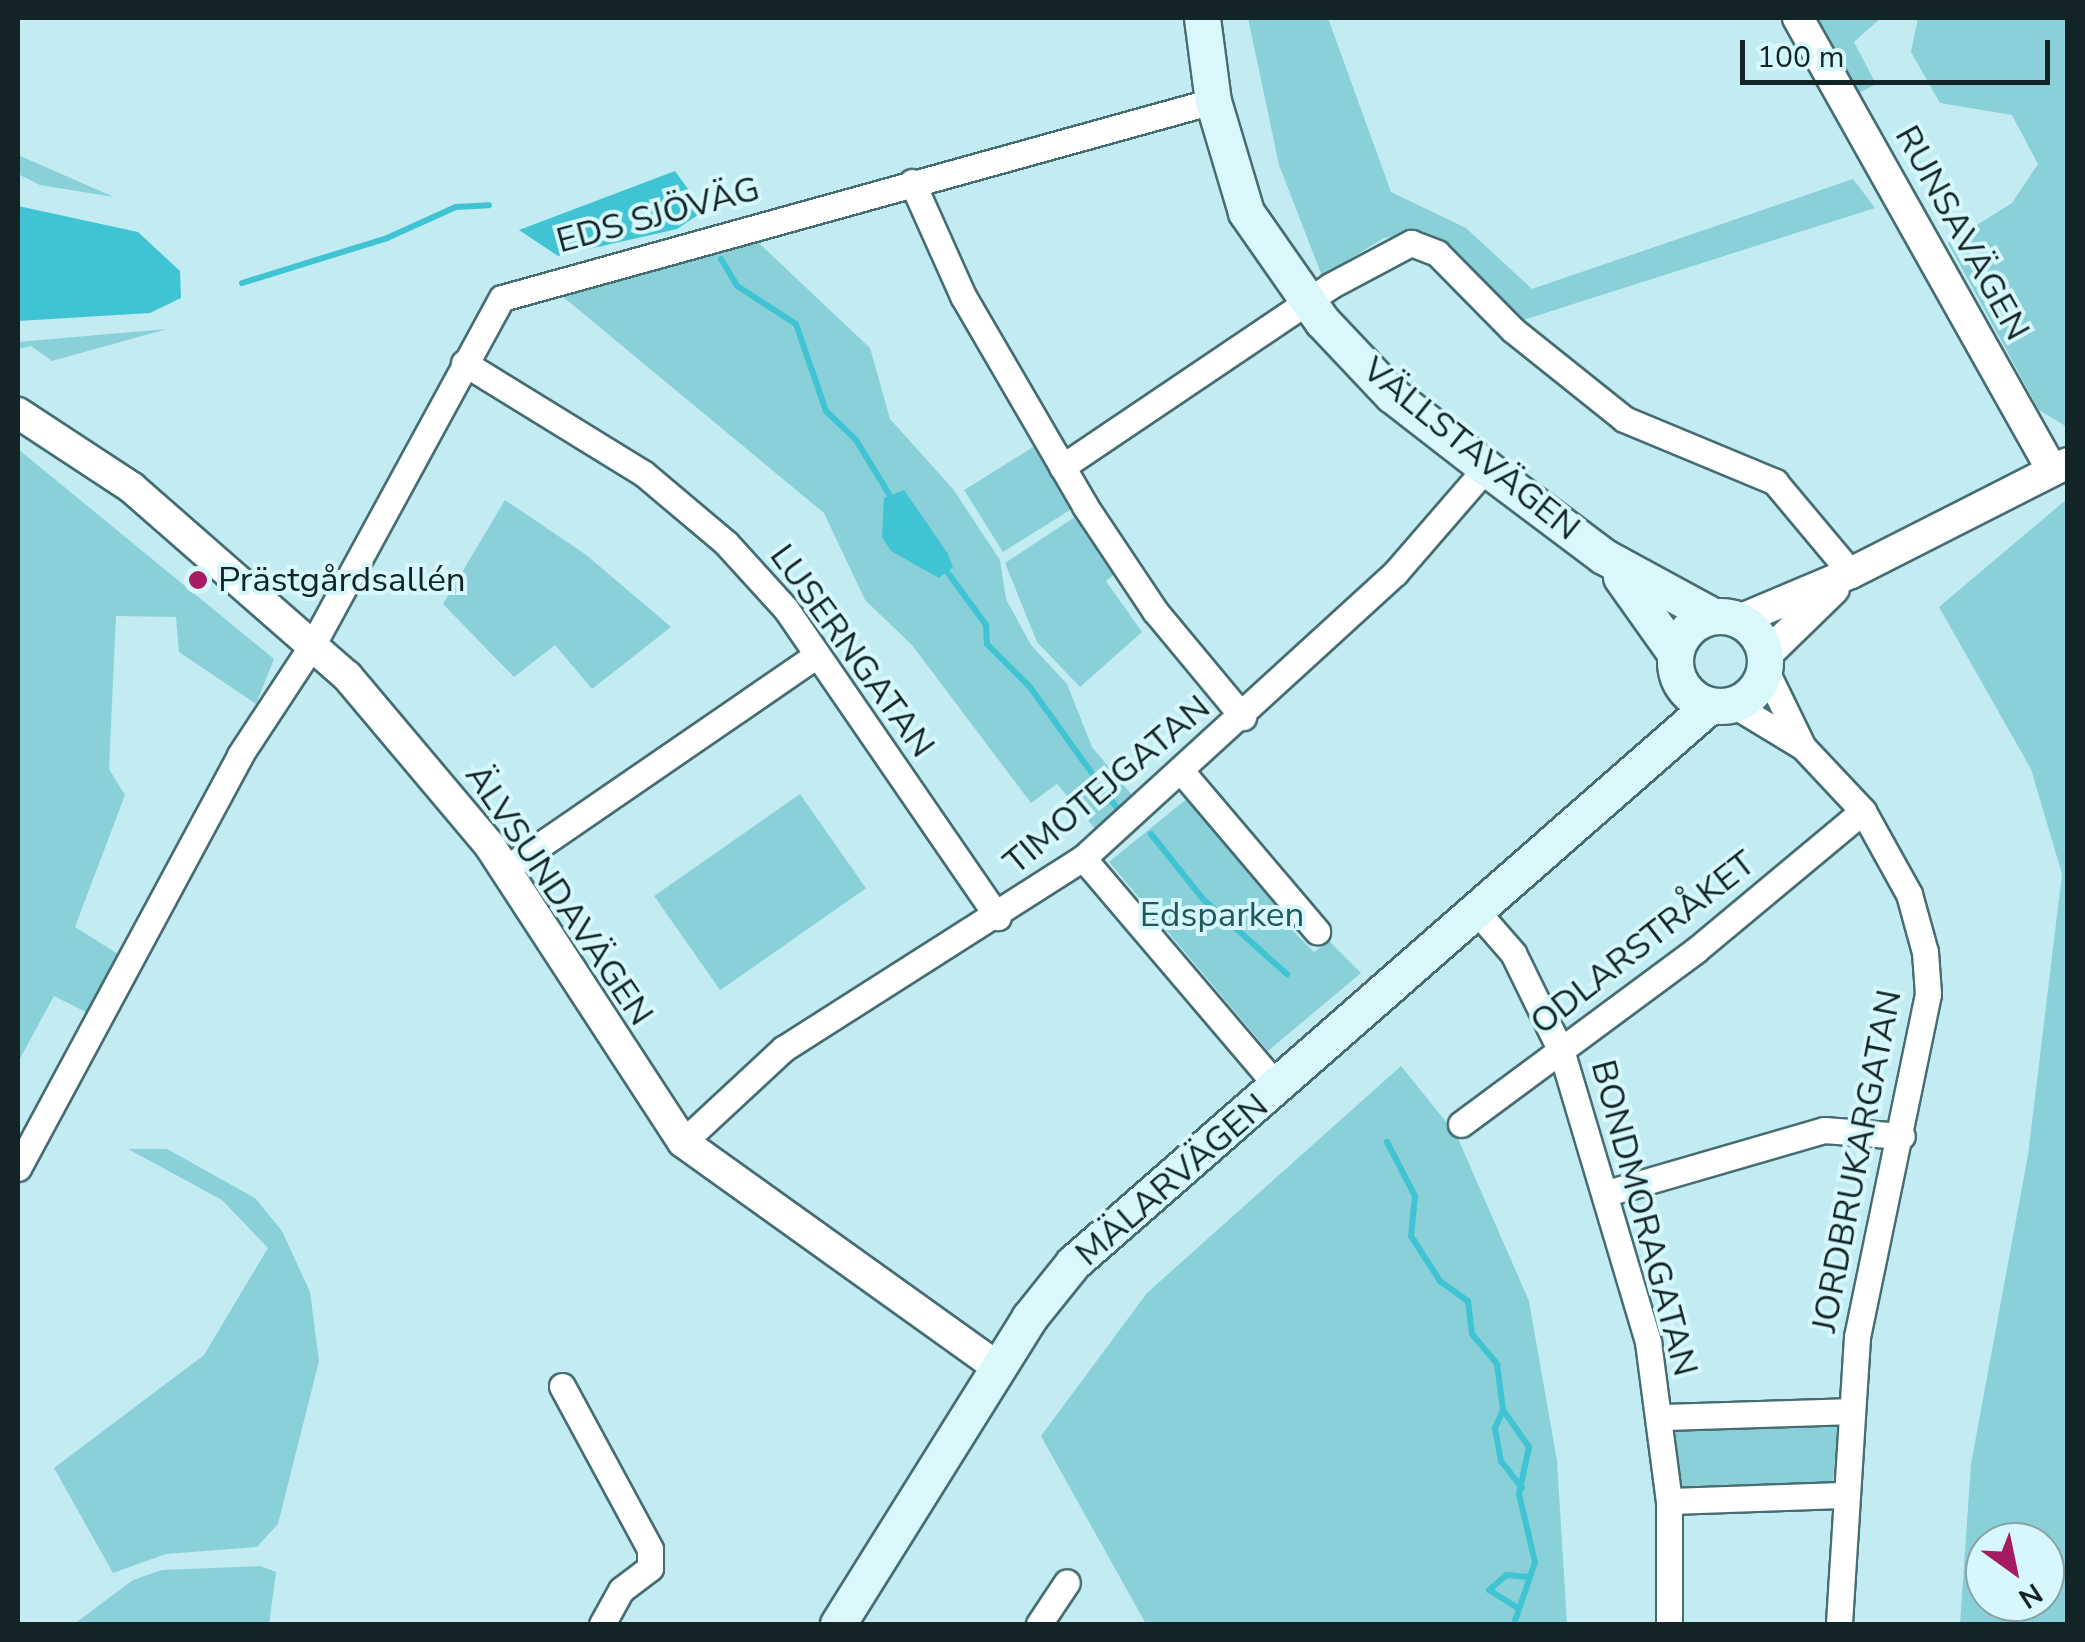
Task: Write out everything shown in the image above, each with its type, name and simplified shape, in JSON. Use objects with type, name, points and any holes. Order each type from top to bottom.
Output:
[{"type":"main road","name":"VÄLLSTAVÄGEN","points":[[1202,18],[1214,101],[1246,212],[1307,302],[1392,395],[1486,468],[1603,556],[1725,618]]},
{"type":"main road","name":"VÄLLSTAVÄGEN","points":[[1603,556],[1658,619],[1676,665]]},
{"type":"main road","points":[[1725,618],[1765,662],[1752,693],[1722,705],[1676,665],[1684,632],[1725,618]]},
{"type":"main road","name":"MÄLARVÄGEN","points":[[1591,809],[1664,707],[1676,665]]},
{"type":"main road","name":"MÄLARVÄGEN","points":[[838,1624],[1000,1368],[1073,1264],[1479,914],[1591,809],[1722,705]]},
{"type":"street","name":"RUNSAVÄGEN","points":[[1798,18],[2060,466]]},
{"type":"street","name":"EDS SJÖVÄG","points":[[313,644],[502,298],[1214,101]]},
{"type":"street","points":[[912,182],[963,296],[1062,467],[1155,611],[1242,718]]},
{"type":"street","points":[[1062,467],[1307,302],[1386,252],[1410,243],[1437,253],[1513,330],[1624,419],[1774,482],[1851,574]]},
{"type":"street","name":"LUSERNGATAN","points":[[464,362],[642,472],[726,543],[817,655],[998,917]]},
{"type":"street","name":"ÄLVSUNDAVÄGEN","points":[[18,413],[132,488],[313,644],[428,769],[504,870],[684,1142],[1000,1368]]},
{"type":"street","points":[[1725,618],[1851,574],[2060,466]]},
{"type":"street","name":"TIMOTEJGATAN","points":[[684,1142],[784,1049],[998,917],[1083,858],[1242,718],[1396,573],[1486,468]]},
{"type":"street","points":[[1765,662],[1851,574]]},
{"type":"street","points":[[18,1168],[240,755],[313,644]]},
{"type":"street","points":[[504,870],[817,655]]},
{"type":"street","name":"JORDBRUKARGATAN","points":[[1765,662],[1803,747],[1863,811],[1909,894],[1925,952],[1928,994],[1902,1136],[1857,1337],[1843,1495],[1839,1624]]},
{"type":"street","name":"JORDBRUKARGATAN","points":[[1722,705],[1803,747]]},
{"type":"street","points":[[1182,772],[1317,930]]},
{"type":"street","name":"ODLARSTRÅKET","points":[[1461,1124],[1562,1053],[1863,811]]},
{"type":"street","points":[[1083,858],[1279,1088]]},
{"type":"street","name":"BONDMORAGATAN","points":[[1479,914],[1513,953],[1562,1053],[1607,1193],[1661,1417],[1670,1501],[1668,1624]]},
{"type":"street","points":[[1607,1193],[1824,1130],[1902,1136]]},
{"type":"street","points":[[562,1386],[650,1548],[650,1568],[621,1590],[602,1624]]},
{"type":"street","points":[[1661,1417],[1850,1410]]},
{"type":"street","points":[[1670,1501],[1843,1495]]},
{"type":"street","points":[[1039,1624],[1067,1582]]},
{"type":"green space","points":[[1248,18],[1328,18],[1391,192],[1466,228],[1532,289],[1853,179],[1875,208],[1523,320],[1438,241],[1411,233],[1384,238],[1322,276],[1279,165]]},
{"type":"green space","points":[[1818,18],[1881,18],[1854,42],[1876,84],[1859,93]]},
{"type":"green space","points":[[1918,18],[2067,18],[2067,427],[2039,410],[1948,243],[2012,203],[2038,164],[2012,115],[1940,103],[1911,52]]},
{"type":"green space","points":[[18,155],[114,197],[40,185],[18,174]]},
{"type":"green space","points":[[744,229],[870,348],[890,419],[953,489],[1000,560],[1006,599],[1031,645],[1067,684],[1092,747],[1136,800],[1098,832],[1057,784],[1031,803],[912,645],[865,600],[824,513],[562,296]]},
{"type":"green space","points":[[167,329],[52,361],[31,346],[18,349],[18,342]]},
{"type":"green space","points":[[1038,444],[1077,506],[1003,552],[964,490]]},
{"type":"green space","points":[[18,449],[274,659],[256,704],[179,652],[176,617],[116,616],[109,769],[125,795],[75,927],[118,954],[86,1012],[54,996],[18,1062]]},
{"type":"green space","points":[[2067,499],[2067,1624],[1960,1624],[1965,1551],[1965,1622],[2065,1622],[2065,1522],[1967,1522],[1971,1464],[2028,1155],[2062,874],[2031,769],[1939,607]]},
{"type":"green space","points":[[505,500],[585,554],[671,627],[592,689],[555,645],[514,677],[443,604]]},
{"type":"green space","points":[[1081,513],[1119,571],[1106,581],[1142,632],[1080,687],[1037,642],[1005,563]]},
{"type":"green space","points":[[800,794],[866,888],[720,990],[654,896]]},
{"type":"green space","name":"Edsparken","points":[[1189,797],[1289,912],[1293,931],[1314,952],[1329,941],[1361,973],[1268,1051],[1109,862]]},
{"type":"green space","points":[[1401,1066],[1456,1134],[1529,1301],[1557,1461],[1567,1624],[1146,1624],[1041,1436],[1147,1293]]},
{"type":"green space","points":[[128,1149],[167,1149],[255,1198],[282,1231],[310,1292],[319,1361],[278,1524],[257,1547],[166,1554],[113,1573],[54,1468],[204,1355],[268,1248],[222,1200]]},
{"type":"green space","points":[[1671,1422],[1838,1422],[1833,1483],[1683,1486],[1671,1474]]},
{"type":"green space","points":[[260,1566],[276,1572],[269,1624],[74,1624],[133,1580],[162,1570]]},
{"type":"shaded area","points":[[675,171],[704,211],[677,229],[558,256],[519,230]]},
{"type":"shaded area","points":[[18,206],[138,232],[180,271],[181,298],[150,313],[18,321]]},
{"type":"shaded area","points":[[904,490],[948,554],[953,567],[939,578],[891,551],[882,537],[884,498]]},
{"type":"waterway","points":[[242,283],[387,238],[456,207],[489,205]]},
{"type":"waterway","points":[[721,259],[737,286],[796,324],[826,411],[856,440],[889,494]]},
{"type":"waterway","points":[[948,573],[986,625],[987,644],[1030,687],[1117,808]]},
{"type":"waterway","points":[[1151,834],[1203,899],[1287,974]]},
{"type":"waterway","points":[[1387,1142],[1415,1196],[1411,1236],[1440,1281],[1468,1301],[1472,1334],[1497,1364],[1503,1410],[1529,1447],[1519,1494],[1535,1562],[1514,1624]]},
{"type":"waterway","points":[[1503,1410],[1495,1428],[1501,1461],[1522,1488]]},
{"type":"waterway","points":[[1518,1608],[1489,1590],[1506,1575],[1529,1577]]},
{"type":"place","name":"Prästgårdsallén","points":[[198,580]]}]
